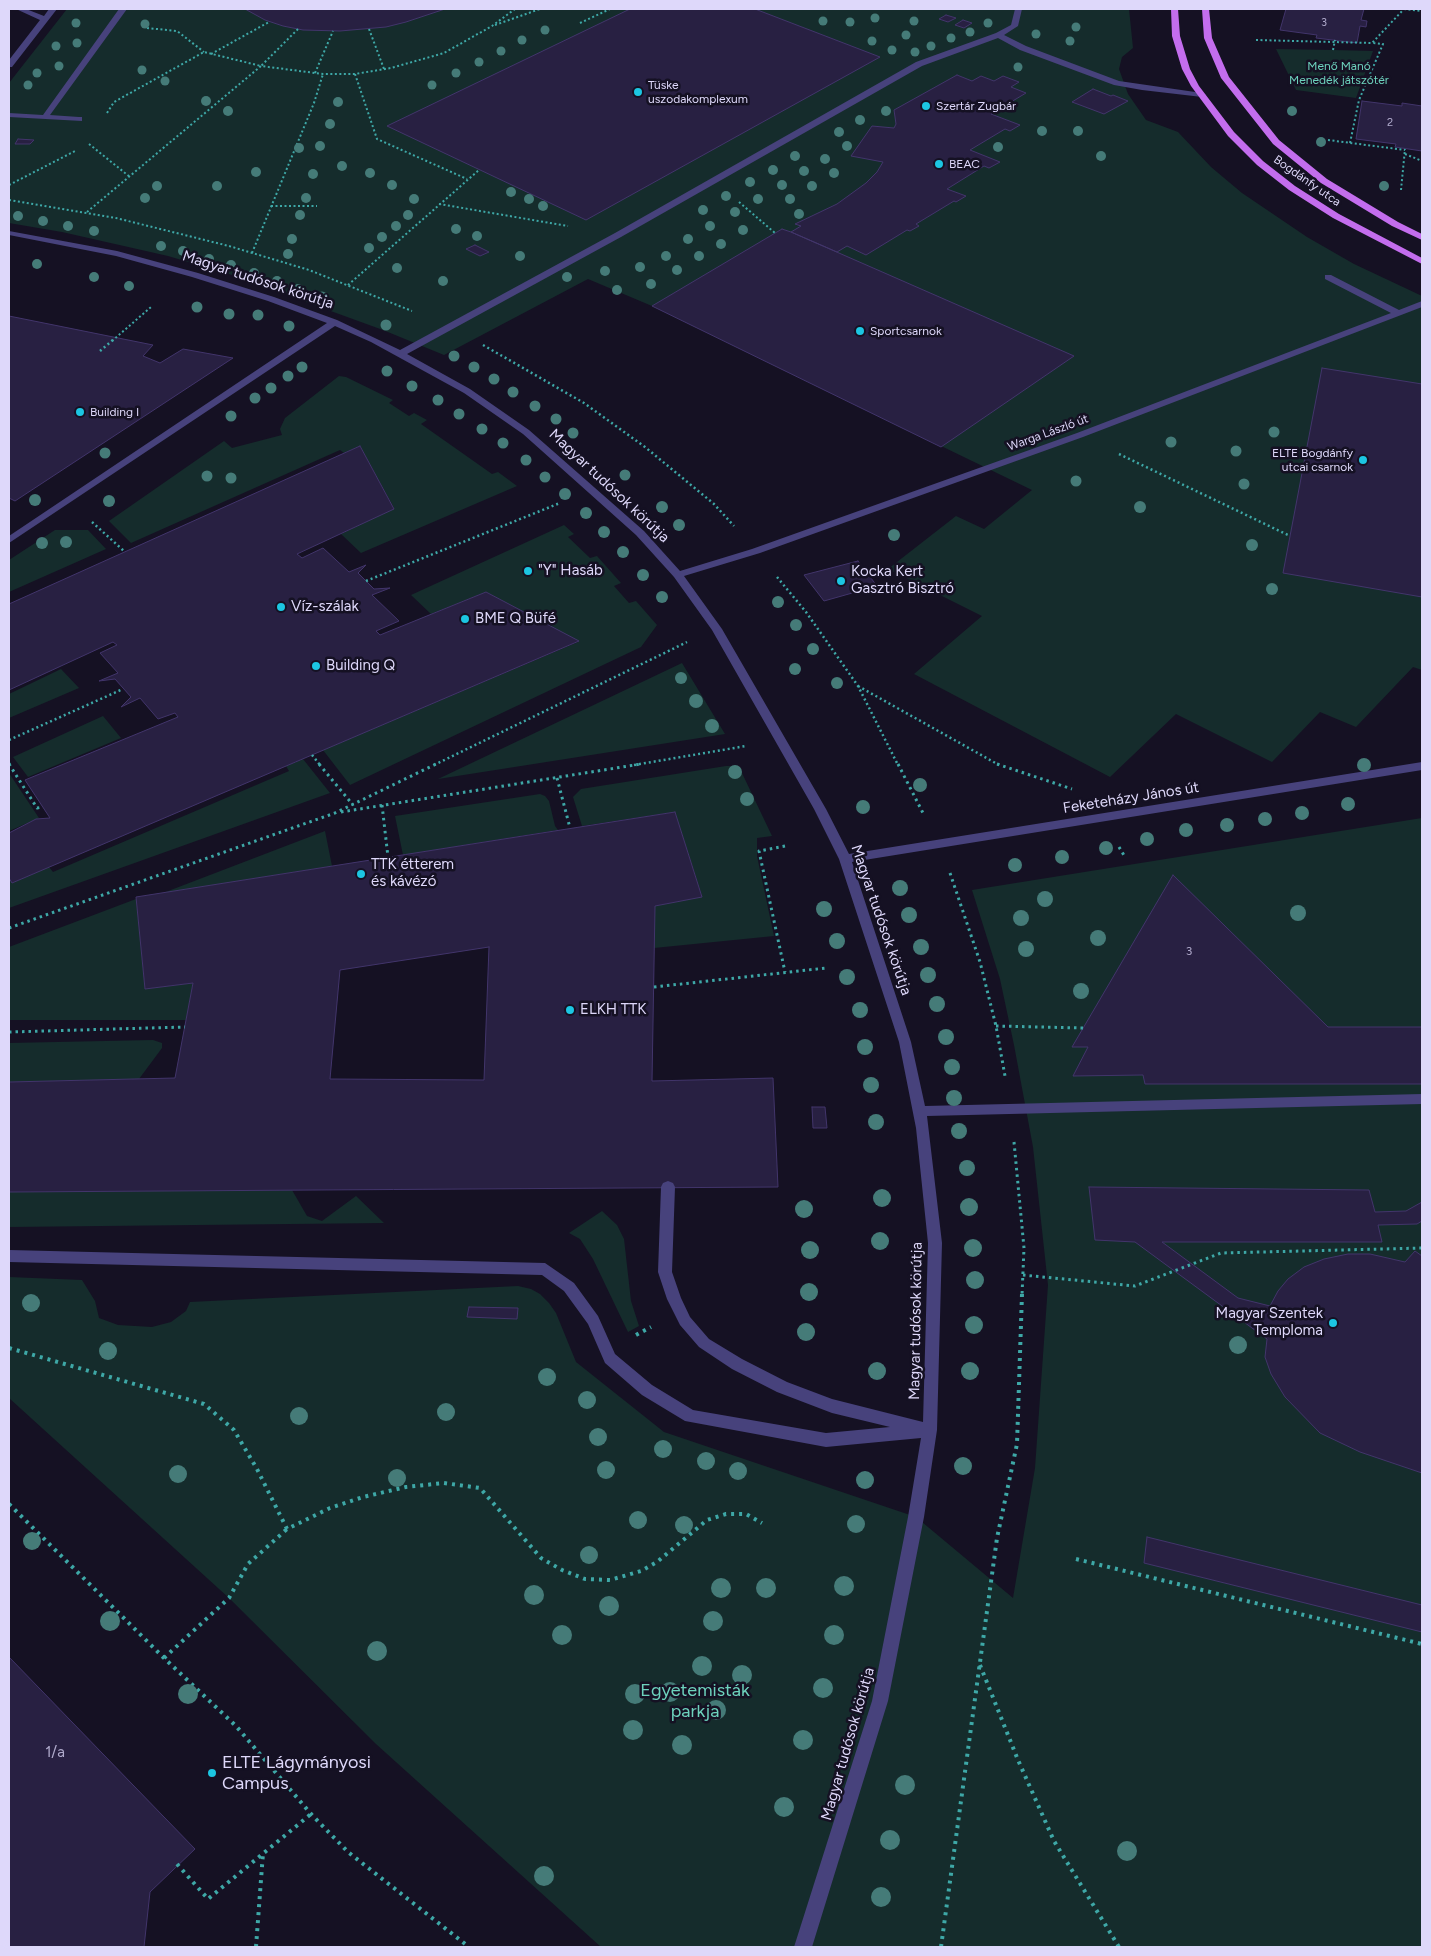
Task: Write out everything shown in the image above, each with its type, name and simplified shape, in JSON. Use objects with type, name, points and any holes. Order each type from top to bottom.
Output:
[{"type":"main road","name":"Bogdánfy utca","points":[[1174,9],[1176,36],[1186,69],[1230,134],[1280,179],[1336,216],[1422,261]]},
{"type":"main road","name":"Bogdánfy utca","points":[[1205,9],[1208,38],[1225,78],[1276,142],[1324,180],[1395,224],[1422,237]]},
{"type":"street","points":[[20,9],[44,19]]},
{"type":"street","points":[[9,65],[53,9]]},
{"type":"street","points":[[46,117],[123,9]]},
{"type":"street","points":[[400,354],[618,235],[919,64],[999,34],[1014,26],[1018,9]]},
{"type":"street","points":[[999,34],[1023,48],[1117,83],[1202,95]]},
{"type":"street","points":[[9,115],[79,119]]},
{"type":"street","name":"Magyar tudósok körútja","points":[[9,233],[117,254],[195,275],[271,299],[334,322],[400,354],[467,390],[526,432],[640,533],[678,575],[716,629],[782,740],[845,858],[906,1042],[920,1111],[935,1243],[930,1430],[916,1517],[880,1701],[803,1947]]},
{"type":"street","points":[[1328,277],[1398,313]]},
{"type":"street","name":"Warga László út","points":[[678,575],[756,551],[1080,435],[1422,305]]},
{"type":"street","points":[[9,540],[334,322]]},
{"type":"street","name":"Feketeházy János út","points":[[845,858],[1422,766]]},
{"type":"street","points":[[920,1111],[1422,1099]]},
{"type":"street","points":[[668,1187],[665,1272],[674,1299],[685,1321],[704,1343],[737,1364],[782,1388],[832,1406],[930,1430]]},
{"type":"street","points":[[9,1256],[545,1269],[569,1287],[593,1320],[610,1358],[647,1390],[690,1416],[826,1440],[930,1430]]},
{"type":"path","points":[[107,114],[114,102],[204,52],[262,66],[323,74],[354,74],[415,62],[444,53],[492,26],[515,9]]},
{"type":"path","points":[[492,26],[540,9]]},
{"type":"path","points":[[580,23],[610,9]]},
{"type":"path","points":[[1372,43],[1404,9],[1422,11]]},
{"type":"path","points":[[210,54],[269,22]]},
{"type":"path","points":[[87,212],[262,66],[298,28]]},
{"type":"path","points":[[369,29],[384,69]]},
{"type":"path","points":[[315,73],[333,31]]},
{"type":"path","points":[[1256,40],[1334,44],[1383,44],[1359,100],[1350,142]]},
{"type":"path","points":[[1333,50],[1335,40]]},
{"type":"path","points":[[252,253],[314,103],[323,74]]},
{"type":"path","points":[[354,74],[377,139],[467,179]]},
{"type":"path","points":[[1328,140],[1405,151],[1422,161]]},
{"type":"path","points":[[89,144],[130,178]]},
{"type":"path","points":[[9,185],[81,148]]},
{"type":"path","points":[[1401,190],[1405,151]]},
{"type":"path","points":[[348,285],[479,170]]},
{"type":"path","points":[[715,180],[774,233]]},
{"type":"path","points":[[439,204],[618,235]]},
{"type":"path","points":[[271,206],[317,206]]},
{"type":"path","points":[[100,351],[151,307]]},
{"type":"path","points":[[1080,435],[1290,536]]},
{"type":"path","points":[[366,581],[592,489]]},
{"type":"path","points":[[96,525],[125,552]]},
{"type":"path","points":[[9,928],[335,813],[716,629]]},
{"type":"path","points":[[858,686],[1001,766],[1081,792],[1125,857]]},
{"type":"path","points":[[9,740],[123,688]]},
{"type":"path","points":[[335,813],[782,740]]},
{"type":"path","points":[[312,754],[353,805]]},
{"type":"path","points":[[9,763],[37,808],[43,807]]},
{"type":"path","points":[[557,778],[570,828]]},
{"type":"path","points":[[382,805],[388,857]]},
{"type":"path","points":[[940,843],[980,962],[996,1026],[1011,1108],[1024,1248],[1017,1444],[997,1538],[940,1947]]},
{"type":"path","points":[[785,846],[759,851],[785,972]]},
{"type":"path","points":[[654,987],[826,968]]},
{"type":"path","points":[[996,1026],[1083,1028]]},
{"type":"path","points":[[9,1032],[185,1027]]},
{"type":"path","points":[[1022,1275],[1135,1286],[1221,1253],[1422,1248]]},
{"type":"path","points":[[632,1338],[653,1326]]},
{"type":"path","points":[[9,1348],[204,1404],[234,1430],[257,1469],[287,1529]]},
{"type":"path","points":[[164,1658],[229,1598],[248,1564],[287,1529],[330,1508],[363,1497],[406,1487],[444,1483],[480,1488],[541,1558],[562,1570],[585,1578],[610,1580],[641,1571],[657,1562],[707,1520],[726,1514],[746,1514],[762,1523]]},
{"type":"path","points":[[9,1504],[164,1658],[236,1726],[311,1814],[348,1852],[469,1947]]},
{"type":"path","points":[[1076,1559],[1422,1644]]},
{"type":"path","points":[[980,1664],[1018,1760],[1054,1840],[1078,1883],[1119,1947]]},
{"type":"path","points":[[177,1864],[208,1899],[311,1814]]},
{"type":"path","points":[[256,1947],[263,1853]]},
{"type":"green space","points":[[67,9],[1129,9],[1133,48],[1122,57],[1119,69],[1128,94],[1146,120],[1178,132],[1211,167],[1242,193],[1307,237],[1354,264],[1422,296],[1422,670],[1413,667],[1356,727],[1320,712],[1272,762],[1176,714],[1110,777],[914,674],[982,616],[888,569],[956,516],[984,529],[1032,490],[652,306],[588,279],[444,355],[383,330],[229,274],[168,256],[62,232],[9,223],[9,83]]},
{"type":"green space","name":"Menő Manó Menedék játszótér","points":[[1276,49],[1373,51],[1356,98],[1296,90]]},
{"type":"green space","points":[[339,376],[346,377],[393,400],[389,403],[409,416],[414,413],[427,420],[421,424],[492,474],[498,472],[517,486],[361,553],[341,534],[394,508],[360,446],[344,453],[340,450],[131,543],[109,521],[224,441],[232,448],[282,435],[280,429],[285,418]]},
{"type":"green space","points":[[564,525],[574,534],[568,537],[590,558],[597,556],[621,583],[614,586],[629,603],[636,601],[657,625],[641,647],[350,785],[323,750],[578,642],[486,592],[431,614],[411,595]]},
{"type":"green space","points":[[55,530],[88,530],[106,549],[9,592],[9,560]]},
{"type":"green space","points":[[682,663],[725,734],[438,779]]},
{"type":"green space","points":[[61,669],[79,688],[9,718],[9,694]]},
{"type":"green space","points":[[103,716],[121,738],[28,777],[13,757]]},
{"type":"green space","points":[[303,759],[330,793],[9,908],[9,878],[12,883],[49,867],[53,872],[289,771],[286,766]]},
{"type":"green space","points":[[734,766],[741,771],[772,836],[757,838],[757,856],[774,936],[654,948],[655,906],[702,896],[675,812],[582,826],[573,797],[581,789]]},
{"type":"green space","points":[[9,773],[39,818],[9,831]]},
{"type":"green space","points":[[540,794],[549,801],[555,826],[558,830],[403,855],[395,816]]},
{"type":"green space","name":"Egyetemisták parkja","points":[[1422,818],[1422,1947],[601,1947],[376,1744],[229,1598],[9,1398],[9,1277],[82,1280],[95,1301],[99,1318],[118,1325],[152,1327],[171,1322],[186,1311],[190,1302],[518,1286],[531,1289],[540,1294],[549,1303],[556,1313],[576,1362],[664,1432],[916,1517],[1013,1598],[1035,1468],[1048,1285],[1033,1147],[1014,1045],[1000,979],[972,890]]},
{"type":"green space","points":[[325,831],[332,866],[163,893]]},
{"type":"green space","points":[[136,899],[145,989],[193,983],[186,1020],[9,1020],[9,947]]},
{"type":"green space","points":[[153,1040],[162,1043],[162,1048],[139,1079],[9,1082],[9,1043]]},
{"type":"green space","points":[[292,1190],[307,1216],[322,1221],[356,1196],[384,1223],[9,1227],[9,1192]]},
{"type":"green space","points":[[602,1211],[617,1225],[624,1239],[631,1301],[639,1326],[628,1332],[593,1259],[580,1239],[569,1233]]},
{"type":"building","points":[[245,9],[445,9],[386,27],[340,31],[303,30],[283,26],[265,20]]},
{"type":"building","name":"Tüske uszodakomplexum","points":[[630,9],[755,9],[880,57],[586,220],[387,126]]},
{"type":"building","points":[[1286,9],[1364,9],[1361,20],[1367,21],[1366,27],[1360,26],[1357,43],[1316,38],[1317,35],[1280,30]]},
{"type":"building","points":[[946,15],[956,18],[948,22],[939,19]]},
{"type":"building","points":[[963,20],[972,23],[964,28],[955,25]]},
{"type":"building","name":"BEAC","points":[[957,75],[972,81],[981,76],[994,81],[1003,76],[1019,82],[1011,87],[1026,93],[991,114],[1020,125],[1010,131],[1005,129],[970,150],[1000,162],[989,168],[984,166],[947,189],[966,196],[956,202],[954,201],[916,224],[919,226],[910,231],[907,230],[866,255],[847,246],[837,252],[791,232],[801,226],[795,224],[837,204],[866,183],[877,172],[883,162],[851,156],[872,126],[894,128],[896,124],[894,110]]},
{"type":"building","points":[[1093,89],[1128,101],[1104,114],[1072,102]]},
{"type":"building","points":[[1362,101],[1402,106],[1402,103],[1422,106],[1422,151],[1395,147],[1396,144],[1356,139]]},
{"type":"building","points":[[18,139],[34,140],[30,144],[15,144]]},
{"type":"building","name":"Sportcsarnok","points":[[782,229],[1074,356],[941,447],[652,306]]},
{"type":"building","points":[[475,245],[489,252],[480,256],[466,249]]},
{"type":"building","name":"Building I","points":[[9,316],[153,345],[143,356],[160,363],[183,349],[233,358],[15,501],[9,498]]},
{"type":"building","name":"ELTE Bogdánfy utcai csarnok","points":[[1322,368],[1422,384],[1422,597],[1283,573]]},
{"type":"building","name":"Building Q","points":[[360,446],[394,509],[297,554],[302,558],[323,548],[349,572],[366,565],[358,573],[374,589],[390,588],[372,595],[399,621],[376,631],[380,635],[486,592],[579,641],[12,883],[9,878],[9,833],[36,819],[50,818],[25,780],[178,717],[175,713],[158,719],[140,698],[121,707],[131,697],[115,679],[99,681],[118,673],[100,653],[117,645],[113,642],[9,690],[9,604]]},
{"type":"building","name":"Kocka Kert Gasztró Bisztró","points":[[858,561],[877,586],[824,601],[804,575]]},
{"type":"building","name":"ELKH TTK","points":[[675,812],[702,897],[655,906],[652,1081],[773,1078],[778,1187],[9,1192],[9,1082],[175,1078],[193,983],[145,989],[136,897]],"holes":[[[489,947],[484,1080],[330,1079],[340,970]]]},
{"type":"building","points":[[1173,875],[1328,1027],[1422,1027],[1422,1084],[1145,1084],[1143,1075],[1073,1076],[1088,1047],[1072,1047]]},
{"type":"building","points":[[812,1107],[825,1107],[827,1128],[813,1128]]},
{"type":"building","name":"Magyar Szentek Temploma","points":[[1089,1187],[1369,1190],[1375,1212],[1406,1211],[1422,1202],[1422,1221],[1417,1224],[1378,1225],[1382,1242],[1162,1242],[1238,1298],[1270,1306],[1278,1291],[1288,1279],[1304,1267],[1324,1259],[1348,1254],[1370,1254],[1405,1262],[1415,1251],[1422,1256],[1422,1473],[1360,1452],[1320,1433],[1285,1397],[1271,1374],[1265,1357],[1267,1339],[1135,1242],[1095,1240]]},
{"type":"building","points":[[469,1307],[518,1308],[517,1319],[467,1317]]},
{"type":"building","points":[[1147,1537],[1422,1605],[1422,1632],[1144,1563]]},
{"type":"building","points":[[9,1657],[195,1849],[150,1892],[144,1947],[10,1947],[9,1945]]},
{"type":"place","name":"Tüske uszodakomplexum","points":[[638,92]]},
{"type":"place","name":"Szertár Zugbár","points":[[926,106]]},
{"type":"place","name":"BEAC","points":[[939,164]]},
{"type":"place","name":"Sportcsarnok","points":[[860,331]]},
{"type":"place","name":"Building I","points":[[80,412]]},
{"type":"place","name":"ELTE Bogdánfy utcai csarnok","points":[[1363,460]]},
{"type":"place","name":"\"Y\" Hasáb","points":[[528,571]]},
{"type":"place","name":"Kocka Kert Gasztró Bisztró","points":[[841,581]]},
{"type":"place","name":"Víz-szálak","points":[[281,607]]},
{"type":"place","name":"BME Q Büfé","points":[[465,619]]},
{"type":"place","name":"Building Q","points":[[316,666]]},
{"type":"place","name":"TTK étterem és kávézó","points":[[361,874]]},
{"type":"place","name":"ELKH TTK","points":[[570,1010]]},
{"type":"place","name":"Magyar Szentek Temploma","points":[[1333,1323]]},
{"type":"place","name":"ELTE Lágymányosi Campus","points":[[212,1773]]}]
